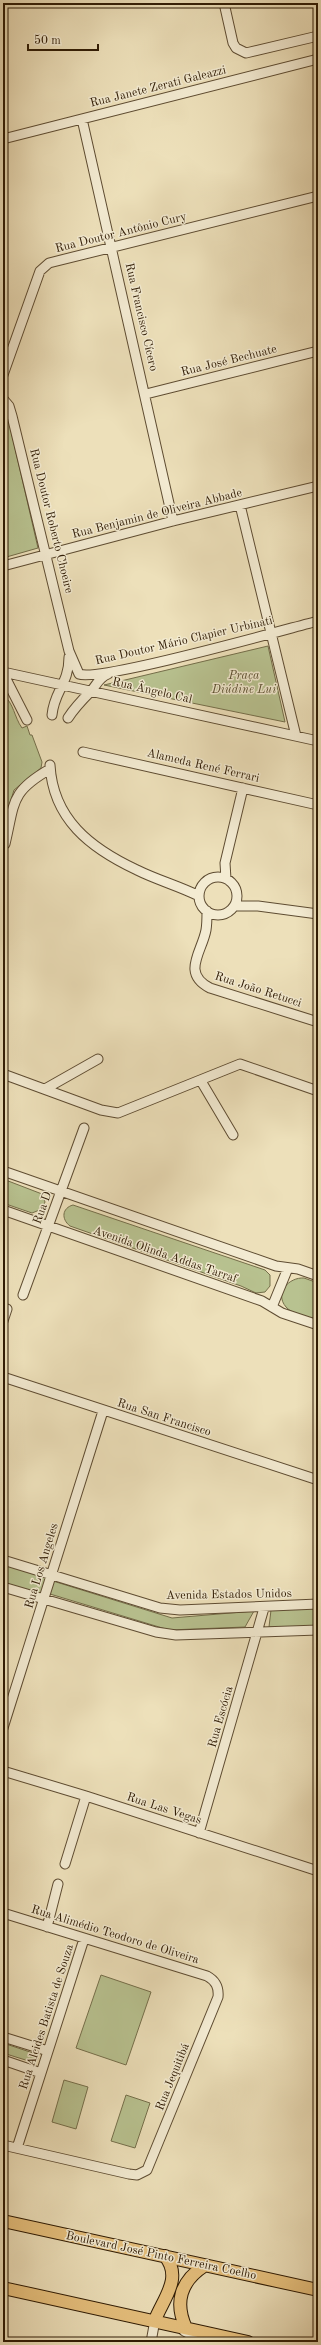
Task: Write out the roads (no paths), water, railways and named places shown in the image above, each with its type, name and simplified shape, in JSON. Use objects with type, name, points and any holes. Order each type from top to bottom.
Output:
[{"type":"main road","name":"Boulevard José Pinto Ferreira Coelho","points":[[3,2221],[318,2290]]},
{"type":"main road","points":[[155,2320],[171,2287],[171,2263],[165,2256]]},
{"type":"main road","points":[[186,2328],[181,2317],[179,2305],[181,2293],[190,2277],[204,2266]]},
{"type":"main road","points":[[3,2288],[155,2320],[248,2342]]},
{"type":"street","points":[[224,3],[233,43],[241,51],[253,53],[318,36]]},
{"type":"street","name":"Rua Janete Zerati Galeazzi","points":[[3,138],[318,59]]},
{"type":"street","name":"Rua Francisco Cícero","points":[[82,119],[146,394],[173,521]]},
{"type":"street","name":"Rua Doutor Antônio Cury","points":[[3,375],[36,282],[43,267],[49,264],[318,196]]},
{"type":"street","name":"Rua José Bechuate","points":[[146,394],[318,351]]},
{"type":"street","name":"Rua Doutor Roberto Choeire","points":[[3,399],[9,406],[12,416],[47,554],[69,651]]},
{"type":"street","name":"Rua Benjamin de Oliveira Abbade","points":[[3,566],[173,521],[318,486]]},
{"type":"street","points":[[240,506],[296,736]]},
{"type":"street","name":"Rua Doutor Mário Clapier Urbinati","points":[[69,651],[79,674],[88,675],[113,672],[318,621]]},
{"type":"street","points":[[52,715],[54,701],[68,673],[69,651]]},
{"type":"street","points":[[3,672],[28,720]]},
{"type":"street","name":"Rua Ângelo Cal","points":[[3,672],[92,690],[318,741]]},
{"type":"street","points":[[68,718],[77,704],[92,690],[100,678],[113,672]]},
{"type":"street","name":"Alameda René Ferrari","points":[[83,752],[318,805]]},
{"type":"street","points":[[5,844],[16,797],[33,779],[50,767],[53,791],[58,804],[75,829],[96,846],[136,870],[200,892]]},
{"type":"street","points":[[226,879],[225,863],[243,788]]},
{"type":"street","points":[[216,877],[225,863]]},
{"type":"street","points":[[206,930],[219,915],[228,912],[236,902],[235,886],[226,879],[216,877],[208,880],[200,892],[201,905],[207,911],[219,915]]},
{"type":"street","points":[[236,902],[318,914]]},
{"type":"street","points":[[206,930],[207,911]]},
{"type":"street","name":"Rua João Retucci","points":[[206,930],[195,962],[196,975],[204,985],[318,1022]]},
{"type":"street","points":[[45,1089],[98,1059]]},
{"type":"street","points":[[3,1074],[101,1110],[118,1113],[201,1081],[240,1064],[318,1091]]},
{"type":"street","points":[[201,1081],[233,1135]]},
{"type":"street","name":"Rua D","points":[[23,1295],[84,1128]]},
{"type":"street","points":[[3,1171],[276,1266],[298,1269],[318,1276]]},
{"type":"street","name":"Avenida Olinda Addas Tarraf","points":[[3,1210],[262,1301],[272,1307],[318,1325]]},
{"type":"street","points":[[272,1307],[288,1268]]},
{"type":"street","points":[[3,1321],[7,1309]]},
{"type":"street","name":"Rua San Francisco","points":[[3,1377],[103,1411],[318,1480]]},
{"type":"street","name":"Rua Los Angeles","points":[[3,1728],[103,1411]]},
{"type":"street","name":"Avenida Estados Unidos","points":[[3,1560],[51,1577],[160,1608],[180,1610],[264,1608],[318,1604]]},
{"type":"street","points":[[3,1587],[156,1632],[176,1635],[318,1630]]},
{"type":"street","name":"Rua Escócia","points":[[199,1834],[264,1608]]},
{"type":"street","name":"Rua Las Vegas","points":[[3,1771],[86,1796],[199,1834],[318,1871]]},
{"type":"street","points":[[65,1864],[86,1796]]},
{"type":"street","points":[[46,1927],[58,1884]]},
{"type":"street","name":"Rua Alimédio Teodoro de Oliveira","points":[[3,1913],[207,1976],[217,1984]]},
{"type":"street","name":"Rua Alcides Batista de Souza","points":[[17,2148],[84,1939]]},
{"type":"street","name":"Rua Jequitibá","points":[[17,2148],[129,2174],[140,2174],[150,2168],[218,1997],[217,1984]]},
{"type":"street","points":[[3,2037],[48,2051]]},
{"type":"street","points":[[3,2060],[41,2072]]},
{"type":"street","points":[[3,2145],[17,2148]]},
{"type":"street","points":[[151,2342],[155,2320]]},
{"type":"street","points":[[170,2324],[205,2342]]},
{"type":"park label","name":"Praça Diúdine Lui","points":[[244,683]]}]
